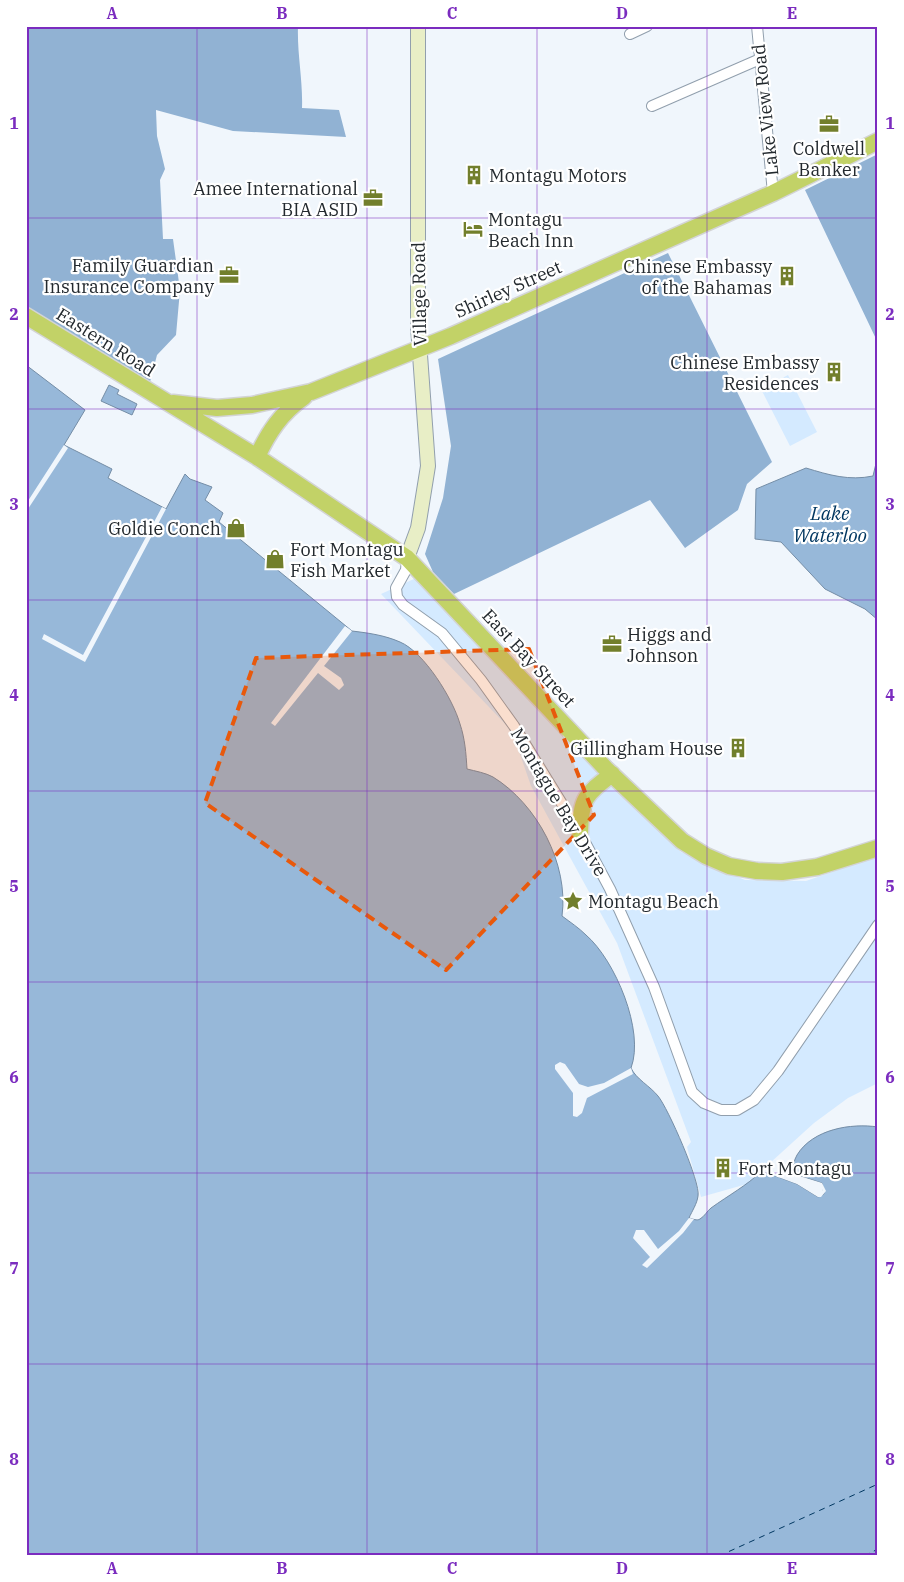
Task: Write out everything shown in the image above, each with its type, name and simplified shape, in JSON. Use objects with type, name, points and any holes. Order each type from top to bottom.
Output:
[{"type":"highway","name":"Shirley Street","points":[[166,402],[217,408],[282,400],[311,392],[451,336],[773,193],[878,140]]},
{"type":"highway","name":"Eastern Road","points":[[26,316],[166,402]]},
{"type":"highway","points":[[257,457],[266,438],[278,420],[294,404],[311,392]]},
{"type":"highway","name":"East Bay Street","points":[[166,402],[257,457],[407,558],[612,774],[682,841],[706,856],[729,866],[757,871],[782,872],[817,867],[878,848]]},
{"type":"highway","points":[[580,833],[581,808],[594,788],[612,774]]},
{"type":"main road","name":"Village Road","points":[[407,558],[418,528],[428,466],[419,348],[418,26]]},
{"type":"street","points":[[630,34],[647,26]]},
{"type":"street","name":"Lake View Road","points":[[757,26],[773,193]]},
{"type":"street","points":[[652,106],[760,59]]},
{"type":"street","name":"Montague Bay Drive","points":[[407,558],[406,570],[396,588],[397,597],[403,605],[442,634],[481,680],[514,726],[580,833],[610,888],[654,987],[692,1092],[704,1103],[721,1110],[737,1110],[754,1100],[778,1071],[878,925]]},
{"type":"highlighted area","points":[[529,649],[594,815],[446,970],[205,803],[256,658]]},
{"type":"shaded area","points":[[26,26],[298,26],[302,108],[339,110],[346,137],[233,131],[156,110],[157,136],[165,169],[160,180],[163,239],[173,239],[180,290],[176,335],[157,355],[150,382],[26,306]]},
{"type":"shaded area","points":[[878,154],[878,343],[805,190]]},
{"type":"shaded area","points":[[668,253],[772,462],[747,484],[738,510],[685,548],[650,500],[454,594],[433,572],[425,554],[443,498],[451,446],[438,359]]},
{"type":"shaded area","points":[[788,375],[817,432],[790,446],[761,389]]},
{"type":"shaded area","name":"Fort Montagu","points":[[416,578],[612,788],[681,852],[745,880],[806,881],[878,856],[878,1083],[848,1098],[814,1123],[747,1184],[701,1197],[687,1147],[691,1142],[617,943],[531,786],[512,731],[381,594]]},
{"type":"water","points":[[26,365],[85,410],[64,445],[112,469],[108,478],[166,509],[185,474],[190,479],[212,487],[205,500],[223,513],[219,522],[352,631],[382,636],[400,642],[409,647],[428,666],[451,702],[456,714],[462,730],[467,769],[493,777],[509,789],[536,819],[547,837],[555,856],[563,896],[562,916],[583,932],[597,946],[617,978],[631,1016],[634,1035],[634,1053],[631,1068],[636,1076],[655,1092],[663,1103],[683,1146],[698,1188],[696,1205],[689,1218],[700,1219],[711,1208],[744,1186],[762,1171],[797,1184],[818,1197],[824,1194],[822,1183],[791,1173],[796,1157],[804,1146],[813,1139],[833,1130],[856,1126],[878,1127],[878,1556],[26,1556]]},
{"type":"water","points":[[109,385],[119,390],[117,394],[137,404],[132,415],[101,401]]},
{"type":"water","name":"Lake Waterloo","points":[[878,455],[878,620],[865,609],[825,589],[781,542],[755,539],[756,489],[806,468],[847,478],[873,476]]},
{"type":"pier","points":[[64,445],[68,448],[26,512],[26,504]]},
{"type":"pier","points":[[162,507],[166,509],[85,662],[42,639],[44,634],[83,655]]},
{"type":"pier","points":[[345,626],[352,631],[324,666],[341,678],[344,685],[339,690],[318,673],[275,726],[271,723]]},
{"type":"pier","points":[[560,1062],[565,1064],[579,1084],[588,1087],[604,1083],[631,1068],[633,1074],[587,1098],[582,1113],[577,1117],[573,1116],[573,1093],[555,1069],[555,1065]]},
{"type":"pier","points":[[764,1169],[798,1182],[819,1194],[823,1191],[820,1185],[798,1179],[789,1173],[822,1183],[826,1191],[821,1197],[818,1197],[797,1184],[762,1171]]},
{"type":"pier","points":[[689,1218],[694,1219],[683,1233],[647,1268],[642,1265],[650,1257],[633,1238],[636,1230],[644,1230],[658,1249],[679,1231]]},
{"type":"ferry route","points":[[719,1556],[878,1484]]},
{"type":"ferry route","points":[[864,1556],[878,1549]]},
{"type":"place","name":"Coldwell Banker","points":[[829,124]]},
{"type":"place","name":"Montagu Motors","points":[[474,175]]},
{"type":"place","name":"Amee International BIA ASID","points":[[373,198]]},
{"type":"place","name":"Montagu Beach Inn","points":[[473,229]]},
{"type":"place","name":"Family Guardian Insurance Company","points":[[229,275]]},
{"type":"place","name":"Chinese Embassy of the Bahamas","points":[[787,276]]},
{"type":"place","name":"Chinese Embassy Residences","points":[[834,372]]},
{"type":"place","name":"Goldie Conch","points":[[236,528]]},
{"type":"place","name":"Fort Montagu Fish Market","points":[[275,559]]},
{"type":"place","name":"Higgs and Johnson","points":[[612,644]]},
{"type":"place","name":"Gillingham House","points":[[738,748]]},
{"type":"place","name":"Montagu Beach","points":[[573,901]]},
{"type":"place","name":"Fort Montagu","points":[[723,1168]]}]
